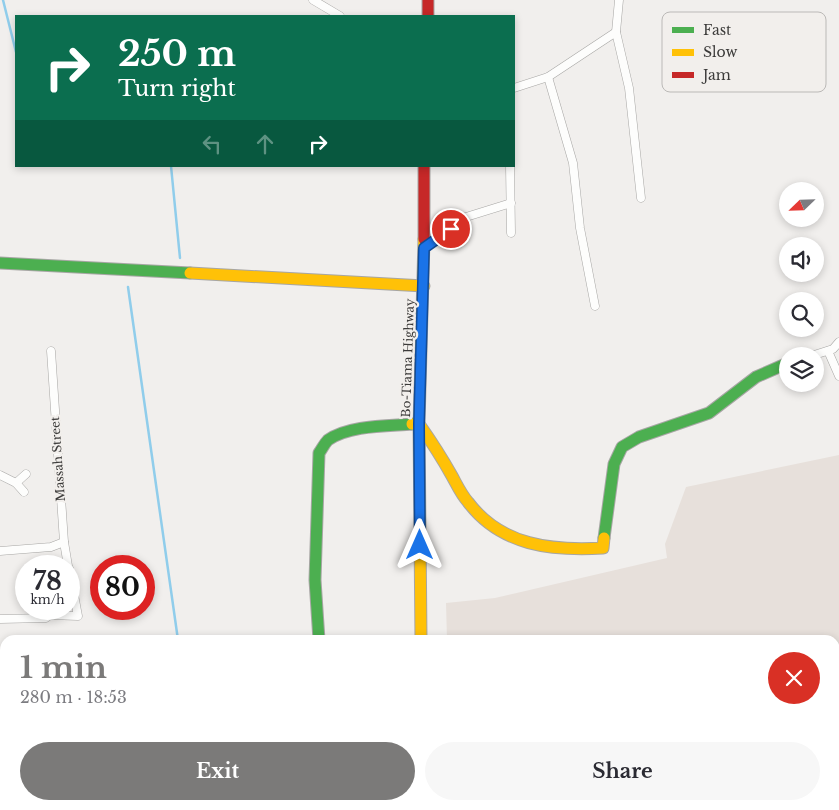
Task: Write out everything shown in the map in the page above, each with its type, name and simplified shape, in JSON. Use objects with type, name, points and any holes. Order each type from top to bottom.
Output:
[{"type":"main road","points":[[428,0],[428,15]]},
{"type":"main road","name":"Bo-Tiama Highway","points":[[421,635],[419,424],[427,168]]},
{"type":"main road","points":[[0,263],[424,286]]},
{"type":"main road","points":[[318,635],[315,580],[319,453],[327,441],[354,431],[419,424],[467,502],[488,524],[512,538],[548,549],[576,550],[603,548],[614,464],[622,447],[639,437],[709,413],[756,377],[779,367]]},
{"type":"street","points":[[313,0],[338,15]]},
{"type":"street","points":[[618,0],[616,32],[629,88],[641,198]]},
{"type":"street","points":[[515,88],[548,77],[616,32]]},
{"type":"street","points":[[548,77],[573,163],[580,228],[595,306]]},
{"type":"street","points":[[510,167],[511,232]]},
{"type":"street","points":[[424,248],[466,217],[511,203]]},
{"type":"street","points":[[824,352],[833,348],[839,342]]},
{"type":"street","name":"Massah Street","points":[[51,351],[64,542],[67,555]]},
{"type":"street","points":[[828,351],[839,376]]},
{"type":"street","points":[[16,483],[26,474]]},
{"type":"street","points":[[0,476],[16,483],[24,492]]},
{"type":"street","points":[[0,551],[51,547],[64,542]]},
{"type":"street","name":"Massah Street","points":[[0,619],[15,619]]},
{"type":"shaded area","points":[[839,455],[839,635],[447,635],[446,603],[495,598],[667,558],[665,544],[686,487]]},
{"type":"waterway","points":[[3,0],[15,48]]},
{"type":"waterway","points":[[171,167],[180,258]]},
{"type":"waterway","points":[[128,287],[177,635]]},
{"type":"traffic: fast","points":[[0,263],[190,273]]},
{"type":"traffic: fast","points":[[604,538],[614,464],[622,447],[639,437],[709,413],[756,377],[779,367]]},
{"type":"traffic: fast","points":[[319,635],[315,580],[319,453],[328,440],[347,431],[369,427],[412,424]]},
{"type":"traffic: slow","points":[[421,635],[419,424],[424,239]]},
{"type":"traffic: slow","points":[[190,273],[424,286]]},
{"type":"traffic: slow","points":[[412,424],[419,424],[466,499],[481,517],[496,528],[512,537],[529,543],[565,548],[603,548],[604,538]]},
{"type":"traffic: jam","points":[[428,0],[428,15]]},
{"type":"traffic: jam","points":[[424,167],[424,239]]},
{"type":"route","points":[[420,545],[419,424],[424,248],[451,229]]}]
